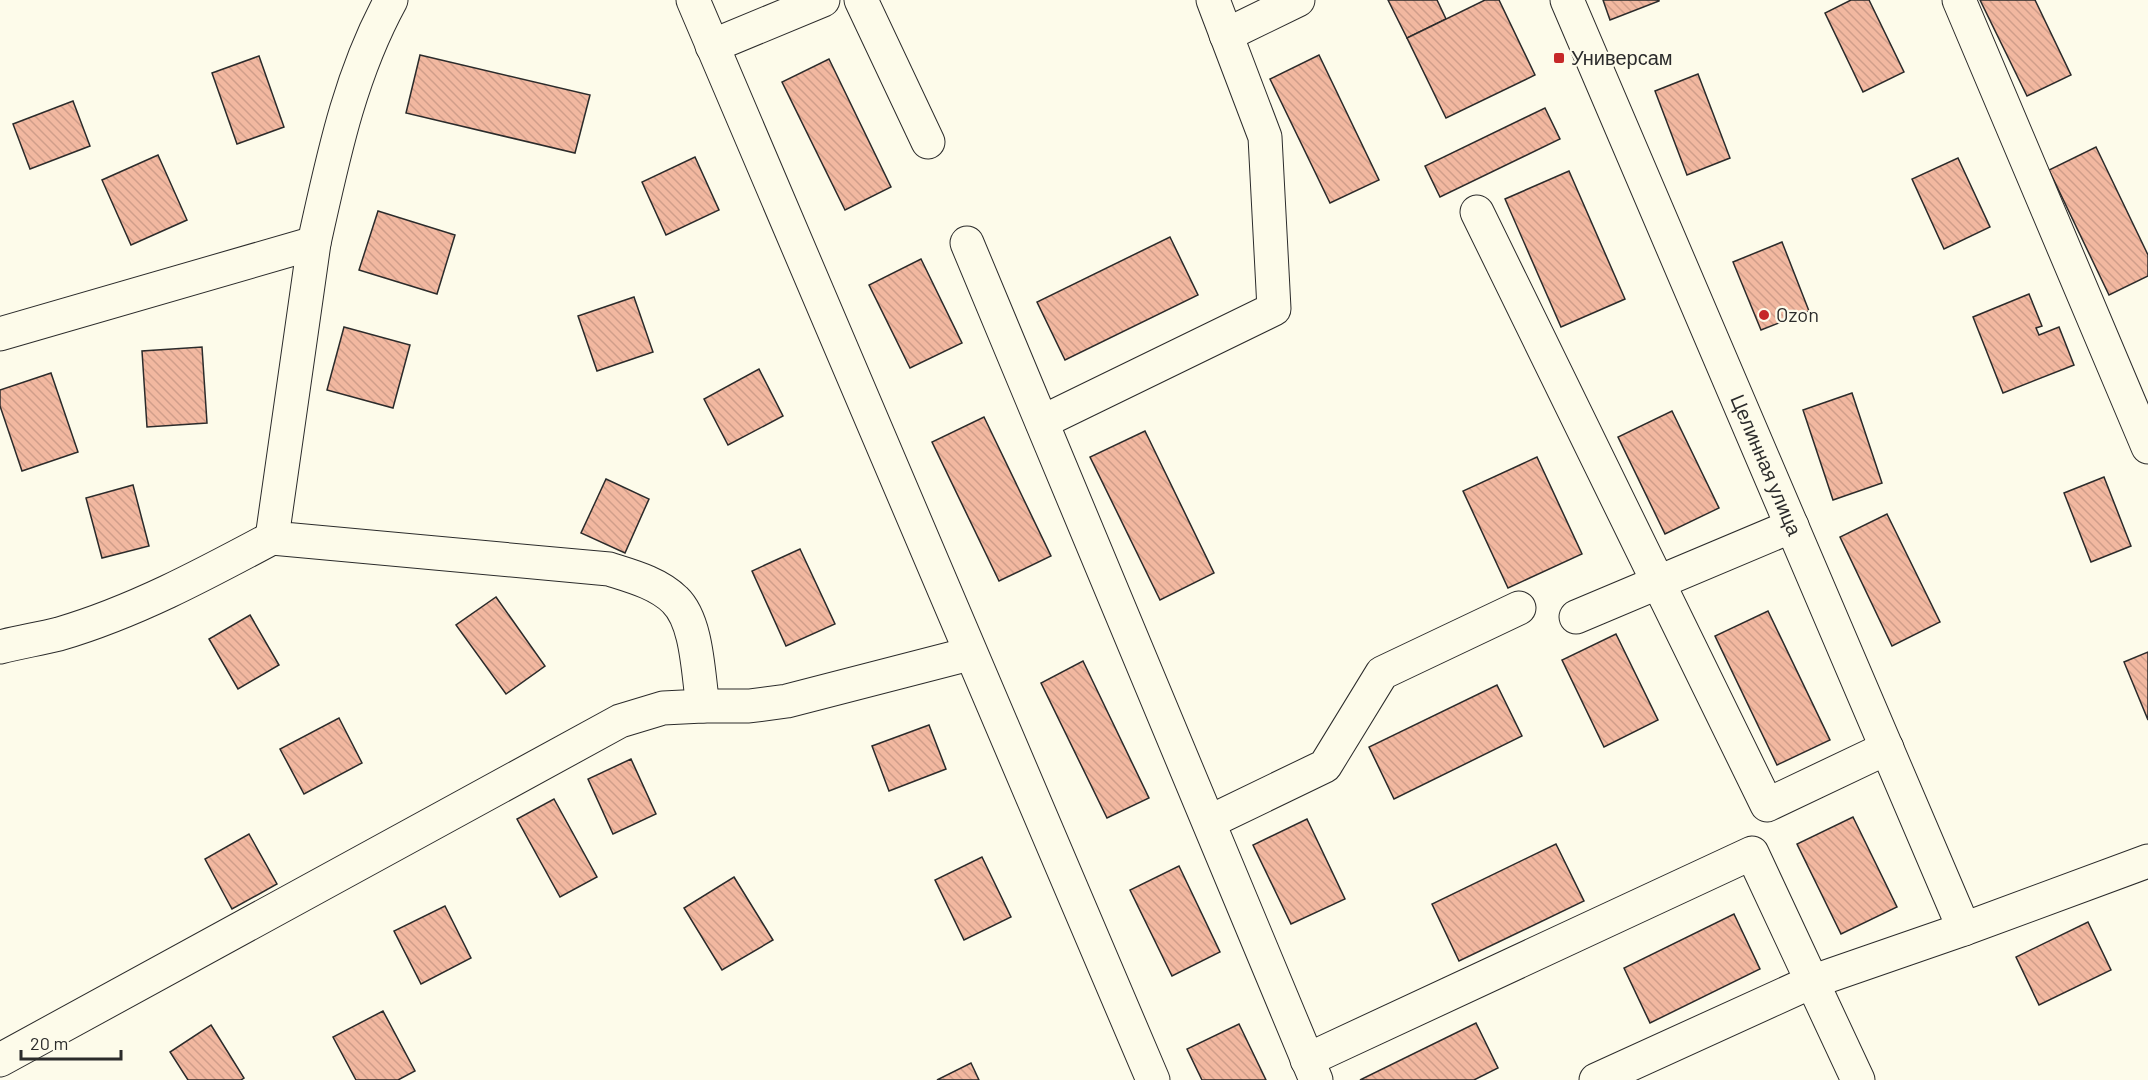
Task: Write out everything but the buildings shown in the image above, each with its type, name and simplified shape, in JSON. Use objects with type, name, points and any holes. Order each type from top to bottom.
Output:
[{"type":"street","points":[[272,538],[314,243],[340,125],[360,67],[391,0]]},
{"type":"street","points":[[693,0],[969,654],[1153,1080]]},
{"type":"street","points":[[712,46],[823,0]]},
{"type":"street","points":[[861,0],[928,142]]},
{"type":"street","points":[[1042,422],[1274,309],[1265,137],[1213,0]]},
{"type":"street","points":[[1227,35],[1298,0]]},
{"type":"street","name":"Целинная улица","points":[[1567,0],[1964,929]]},
{"type":"street","points":[[1959,0],[2148,447]]},
{"type":"street","points":[[1477,212],[1767,805],[1887,748]]},
{"type":"street","points":[[0,334],[314,243]]},
{"type":"street","points":[[967,243],[1312,1070],[1752,853],[1858,1080]]},
{"type":"street","points":[[1576,617],[1792,526]]},
{"type":"street","points":[[0,646],[57,634],[118,614],[184,585],[272,538],[609,569],[648,582],[676,600],[692,631],[702,706]]},
{"type":"street","points":[[1209,822],[1325,766],[1382,673],[1519,608]]},
{"type":"street","points":[[0,1060],[620,721],[663,708],[749,706],[787,701],[969,654]]},
{"type":"street","points":[[1596,1080],[1811,982],[2144,867]]},
{"type":"place","name":"Универсам","points":[[1559,58]]},
{"type":"place","name":"Ozon","points":[[1764,315]]}]
